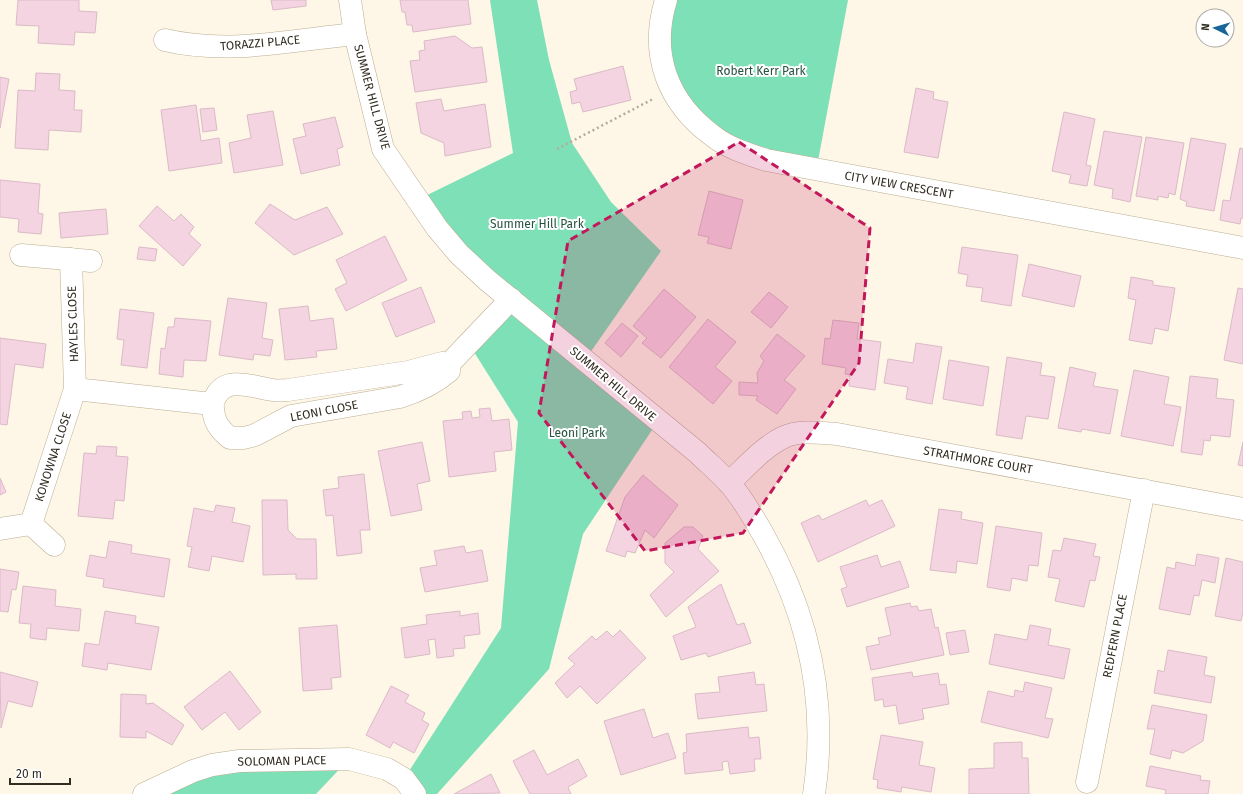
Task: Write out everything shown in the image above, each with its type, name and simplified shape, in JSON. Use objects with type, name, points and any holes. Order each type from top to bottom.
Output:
[{"type":"street","name":"SUMMER HILL DRIVE","points":[[350,0],[355,34],[383,149],[437,228],[459,254],[511,299],[698,453],[730,484],[757,524],[778,560],[796,600],[806,638],[816,689],[818,712],[819,735],[814,794]]},
{"type":"street","name":"CITY VIEW CRESCENT","points":[[666,0],[658,40],[663,69],[671,90],[689,115],[714,137],[736,149],[766,160],[1243,248]]},
{"type":"street","name":"TORAZZI PLACE","points":[[165,40],[186,45],[231,46],[355,34]]},
{"type":"street","name":"HAYLES CLOSE","points":[[21,255],[81,260],[75,389]]},
{"type":"street","name":"LEONI CLOSE","points":[[449,364],[442,363],[408,372],[288,390],[274,390],[245,384],[230,385],[219,391],[212,404],[214,419],[221,431],[230,438],[244,438],[291,416],[400,397],[418,391],[436,382],[449,371],[449,364],[511,299]]},
{"type":"street","points":[[75,389],[212,404]]},
{"type":"street","name":"KONOWNA CLOSE","points":[[31,524],[75,389]]},
{"type":"street","name":"STRATHMORE COURT","points":[[730,484],[762,452],[785,437],[810,433],[837,434],[1243,509]]},
{"type":"street","name":"REDFERN PLACE","points":[[1087,782],[1144,490]]},
{"type":"street","points":[[0,529],[31,524],[54,545]]},
{"type":"street","name":"SOLOMAN PLACE","points":[[144,794],[193,771],[212,765],[239,761],[349,759],[387,769],[404,779],[416,794]]},
{"type":"path","points":[[557,149],[671,90]]},
{"type":"highlighted area","points":[[739,142],[870,228],[859,363],[743,533],[645,551],[539,413],[568,241]]},
{"type":"green space","points":[[490,0],[537,0],[549,60],[572,143],[611,202],[661,251],[585,360],[658,421],[583,534],[549,669],[437,794],[415,794],[404,779],[501,628],[518,422],[469,344],[511,299],[417,200],[513,153]]},
{"type":"green space","name":"Robert Kerr Park","points":[[676,0],[848,0],[818,161],[781,156],[760,151],[723,132],[714,126],[701,113],[690,99],[674,69],[669,36],[671,18]]},
{"type":"green space","points":[[349,759],[316,794],[152,794],[212,765]]},
{"type":"building","points":[[18,0],[79,0],[79,11],[97,12],[95,33],[75,32],[74,45],[38,43],[39,26],[16,25]]},
{"type":"building","points":[[271,0],[306,0],[306,6],[273,10]]},
{"type":"building","points":[[400,0],[468,0],[471,24],[413,32],[412,25],[407,25],[405,12],[402,12]]},
{"type":"building","points":[[455,36],[472,48],[482,47],[487,82],[415,92],[410,61],[420,60],[419,51],[425,50],[424,41]]},
{"type":"building","points":[[623,66],[631,100],[583,112],[580,102],[572,104],[570,92],[577,90],[574,79]]},
{"type":"building","points":[[36,73],[60,74],[59,90],[75,91],[74,110],[82,110],[81,132],[49,130],[48,150],[15,148],[18,90],[35,91]]},
{"type":"building","points":[[0,77],[9,79],[0,128]]},
{"type":"building","points":[[916,88],[934,92],[933,99],[948,102],[938,158],[904,152]]},
{"type":"building","points":[[441,99],[444,111],[485,104],[491,147],[445,156],[444,143],[421,133],[416,103]]},
{"type":"building","points":[[196,105],[201,141],[219,138],[222,163],[169,171],[161,110]]},
{"type":"building","points":[[214,108],[217,130],[203,132],[200,109]]},
{"type":"building","points":[[273,111],[283,165],[234,173],[229,143],[251,138],[247,115]]},
{"type":"building","points":[[1064,112],[1095,119],[1086,165],[1091,166],[1087,186],[1069,183],[1071,175],[1052,171]]},
{"type":"building","points":[[335,117],[343,147],[337,149],[340,165],[301,174],[293,139],[306,136],[303,124]]},
{"type":"building","points":[[1104,131],[1142,137],[1130,202],[1112,198],[1113,189],[1094,185]]},
{"type":"building","points":[[1146,137],[1184,143],[1175,195],[1169,193],[1168,198],[1158,196],[1158,200],[1136,196]]},
{"type":"building","points":[[1191,138],[1226,144],[1214,211],[1186,206],[1187,202],[1180,199]]},
{"type":"building","points":[[1240,148],[1243,149],[1243,218],[1241,218],[1240,224],[1220,220],[1223,200],[1230,201]]},
{"type":"building","points":[[0,180],[40,184],[38,213],[43,214],[41,234],[18,232],[19,219],[0,217]]},
{"type":"building","points":[[709,191],[743,200],[731,249],[707,243],[709,237],[698,235]]},
{"type":"building","points":[[270,204],[295,220],[327,207],[343,234],[294,255],[255,223]]},
{"type":"building","points":[[157,206],[174,221],[181,214],[194,227],[189,234],[201,245],[183,266],[139,226]]},
{"type":"building","points":[[106,209],[108,234],[61,238],[59,213]]},
{"type":"building","points":[[385,236],[407,280],[346,311],[335,289],[347,283],[336,260]]},
{"type":"building","points":[[139,247],[157,249],[155,261],[137,259]]},
{"type":"building","points":[[962,247],[1018,255],[1011,306],[981,301],[983,288],[966,286],[968,275],[958,273]]},
{"type":"building","points":[[1029,264],[1081,276],[1074,307],[1022,296]]},
{"type":"building","points":[[1131,277],[1153,281],[1153,285],[1175,288],[1168,331],[1155,328],[1152,344],[1129,340],[1136,300],[1128,298]]},
{"type":"building","points":[[421,287],[435,322],[396,337],[382,303]]},
{"type":"building","points":[[1238,288],[1243,289],[1243,364],[1224,360]]},
{"type":"building","points":[[664,289],[696,317],[661,358],[642,343],[647,338],[633,326]]},
{"type":"building","points":[[769,292],[788,307],[771,328],[751,312]]},
{"type":"building","points":[[228,298],[267,303],[262,338],[273,340],[270,356],[254,354],[253,360],[219,355]]},
{"type":"building","points":[[308,306],[310,321],[333,318],[337,349],[316,351],[317,357],[285,360],[279,309]]},
{"type":"building","points":[[120,309],[154,313],[147,368],[121,365],[124,340],[117,339]]},
{"type":"building","points":[[175,318],[211,321],[206,361],[184,360],[183,377],[159,374],[161,348],[165,349],[168,327],[174,327]]},
{"type":"building","points":[[708,319],[736,342],[715,367],[732,381],[713,404],[669,367]]},
{"type":"building","points":[[833,320],[859,323],[857,339],[881,342],[875,390],[849,386],[850,375],[845,374],[846,368],[822,364],[825,338],[830,339]]},
{"type":"building","points":[[622,323],[638,336],[621,357],[605,343]]},
{"type":"building","points":[[777,334],[805,356],[784,380],[796,389],[777,414],[756,400],[758,396],[739,395],[739,382],[758,383],[757,373],[764,361],[760,356]]},
{"type":"building","points":[[0,338],[46,344],[43,368],[15,364],[7,425],[0,424]]},
{"type":"building","points":[[916,343],[942,347],[932,404],[906,399],[908,387],[884,383],[888,359],[913,363]]},
{"type":"building","points":[[1007,357],[1042,363],[1040,375],[1055,377],[1048,419],[1026,416],[1022,439],[996,435]]},
{"type":"building","points":[[949,360],[989,367],[983,406],[943,399]]},
{"type":"building","points":[[1070,367],[1096,373],[1093,386],[1118,390],[1110,434],[1082,429],[1081,432],[1058,428]]},
{"type":"building","points":[[1134,370],[1169,377],[1164,404],[1181,407],[1173,446],[1121,436]]},
{"type":"building","points":[[1190,376],[1218,379],[1216,398],[1234,400],[1230,437],[1211,435],[1210,441],[1204,440],[1202,455],[1181,452]]},
{"type":"building","points":[[490,408],[492,421],[509,419],[512,450],[494,452],[496,471],[449,477],[443,421],[463,419],[462,412],[471,411],[472,418],[480,417],[479,409]]},
{"type":"building","points":[[422,442],[430,481],[417,484],[422,510],[391,516],[378,451]]},
{"type":"building","points":[[1243,442],[1243,466],[1238,465]]},
{"type":"building","points":[[97,446],[117,447],[116,456],[128,457],[124,501],[115,500],[113,519],[78,516],[84,453],[96,454]]},
{"type":"building","points":[[364,474],[370,530],[360,530],[362,553],[337,556],[333,515],[326,516],[323,490],[339,488],[338,477]]},
{"type":"building","points":[[643,475],[678,505],[654,538],[645,530],[635,553],[627,551],[625,557],[606,551],[625,497]]},
{"type":"building","points":[[0,478],[6,492],[0,495]]},
{"type":"building","points":[[262,500],[287,500],[288,530],[297,539],[316,539],[317,579],[296,579],[296,574],[263,575]]},
{"type":"building","points":[[866,500],[869,506],[882,500],[895,526],[818,562],[801,523],[819,515],[822,520]]},
{"type":"building","points":[[216,505],[235,508],[232,522],[250,526],[243,562],[212,556],[209,571],[188,567],[192,547],[187,546],[194,508],[214,512]]},
{"type":"building","points":[[939,509],[962,512],[961,519],[983,523],[977,564],[957,561],[956,573],[930,570]]},
{"type":"building","points":[[996,526],[1042,533],[1038,566],[1029,565],[1027,581],[1012,578],[1010,591],[987,587]]},
{"type":"building","points":[[684,527],[693,527],[703,536],[698,549],[719,571],[666,617],[650,595],[674,572],[665,563],[665,543]]},
{"type":"building","points":[[1064,538],[1096,544],[1093,556],[1100,557],[1095,581],[1090,580],[1084,607],[1055,601],[1060,579],[1048,577],[1053,550],[1061,551]]},
{"type":"building","points":[[109,541],[132,545],[131,553],[170,559],[164,597],[103,587],[104,579],[86,576],[90,555],[106,558]]},
{"type":"building","points":[[464,546],[466,553],[482,550],[488,581],[425,592],[420,568],[437,565],[434,551]]},
{"type":"building","points":[[1197,554],[1219,558],[1215,583],[1202,580],[1199,596],[1194,595],[1190,615],[1159,609],[1167,567],[1175,569],[1176,562],[1195,566]]},
{"type":"building","points":[[877,555],[881,567],[900,561],[909,587],[847,607],[841,589],[847,587],[840,567]]},
{"type":"building","points":[[1226,558],[1243,562],[1243,612],[1241,621],[1215,616]]},
{"type":"building","points":[[0,569],[19,572],[16,590],[12,589],[8,612],[0,611]]},
{"type":"building","points":[[721,584],[737,625],[744,623],[751,643],[708,657],[706,653],[681,660],[673,636],[696,627],[688,607]]},
{"type":"building","points":[[23,586],[56,590],[55,606],[81,609],[79,631],[47,628],[46,640],[30,638],[31,624],[19,623]]},
{"type":"building","points":[[910,603],[911,607],[917,606],[919,611],[931,609],[935,628],[938,627],[944,655],[871,670],[866,647],[880,644],[878,638],[891,635],[885,608]]},
{"type":"building","points":[[105,611],[136,616],[135,623],[159,627],[151,670],[108,663],[107,670],[82,666],[85,643],[99,645]]},
{"type":"building","points":[[460,611],[460,616],[478,613],[480,634],[464,636],[465,648],[453,649],[454,656],[437,658],[435,639],[428,640],[430,654],[405,658],[401,628],[427,624],[426,615]]},
{"type":"building","points":[[337,625],[341,677],[331,678],[332,689],[303,691],[299,628]]},
{"type":"building","points":[[1030,625],[1051,629],[1048,645],[1070,649],[1064,679],[989,664],[995,634],[1027,640]]},
{"type":"building","points":[[620,630],[646,658],[597,704],[580,686],[567,698],[555,683],[575,664],[568,658],[592,636],[596,640],[607,631],[613,637]]},
{"type":"building","points":[[965,630],[969,652],[950,655],[946,633]]},
{"type":"building","points":[[1168,650],[1207,657],[1204,675],[1215,677],[1211,703],[1154,693],[1158,670],[1164,672]]},
{"type":"building","points":[[230,671],[261,712],[239,730],[225,712],[202,730],[184,707]]},
{"type":"building","points":[[0,672],[38,682],[32,707],[8,701],[1,728]]},
{"type":"building","points":[[754,672],[756,685],[764,684],[767,711],[698,719],[695,694],[720,692],[718,677]]},
{"type":"building","points":[[912,672],[913,677],[938,673],[940,685],[946,684],[949,704],[922,709],[924,719],[899,724],[896,705],[884,707],[883,699],[875,701],[872,678]]},
{"type":"building","points":[[1025,682],[1052,688],[1045,718],[1053,719],[1048,738],[981,722],[988,691],[1014,697],[1015,690],[1023,692]]},
{"type":"building","points":[[391,686],[409,695],[405,702],[425,713],[422,720],[429,724],[414,753],[393,742],[390,748],[366,735]]},
{"type":"building","points":[[121,694],[146,695],[146,704],[153,703],[184,725],[172,745],[146,731],[146,738],[120,737]]},
{"type":"building","points":[[1152,705],[1207,715],[1203,741],[1183,753],[1172,750],[1170,759],[1150,754],[1155,729],[1147,729]]},
{"type":"building","points":[[644,709],[653,738],[668,733],[676,758],[621,775],[604,721]]},
{"type":"building","points":[[748,727],[749,738],[759,737],[761,759],[754,759],[755,771],[730,774],[728,761],[722,762],[723,770],[685,774],[683,753],[687,752],[686,734]]},
{"type":"building","points":[[881,735],[923,742],[919,765],[935,768],[931,792],[902,787],[901,792],[877,788],[878,780],[873,779]]},
{"type":"building","points":[[1022,742],[1022,758],[1028,758],[1029,794],[969,794],[969,769],[994,768],[994,743]]},
{"type":"building","points":[[534,750],[547,775],[578,759],[587,776],[568,787],[571,794],[530,794],[513,761]]},
{"type":"building","points":[[1150,766],[1201,776],[1200,780],[1210,781],[1208,794],[1165,794],[1166,790],[1146,786]]},
{"type":"building","points":[[491,774],[500,793],[454,794]]},
{"type":"park label","name":"Summer Hill Park","points":[[537,224]]},
{"type":"park label","name":"Leoni Park","points":[[577,433]]}]
